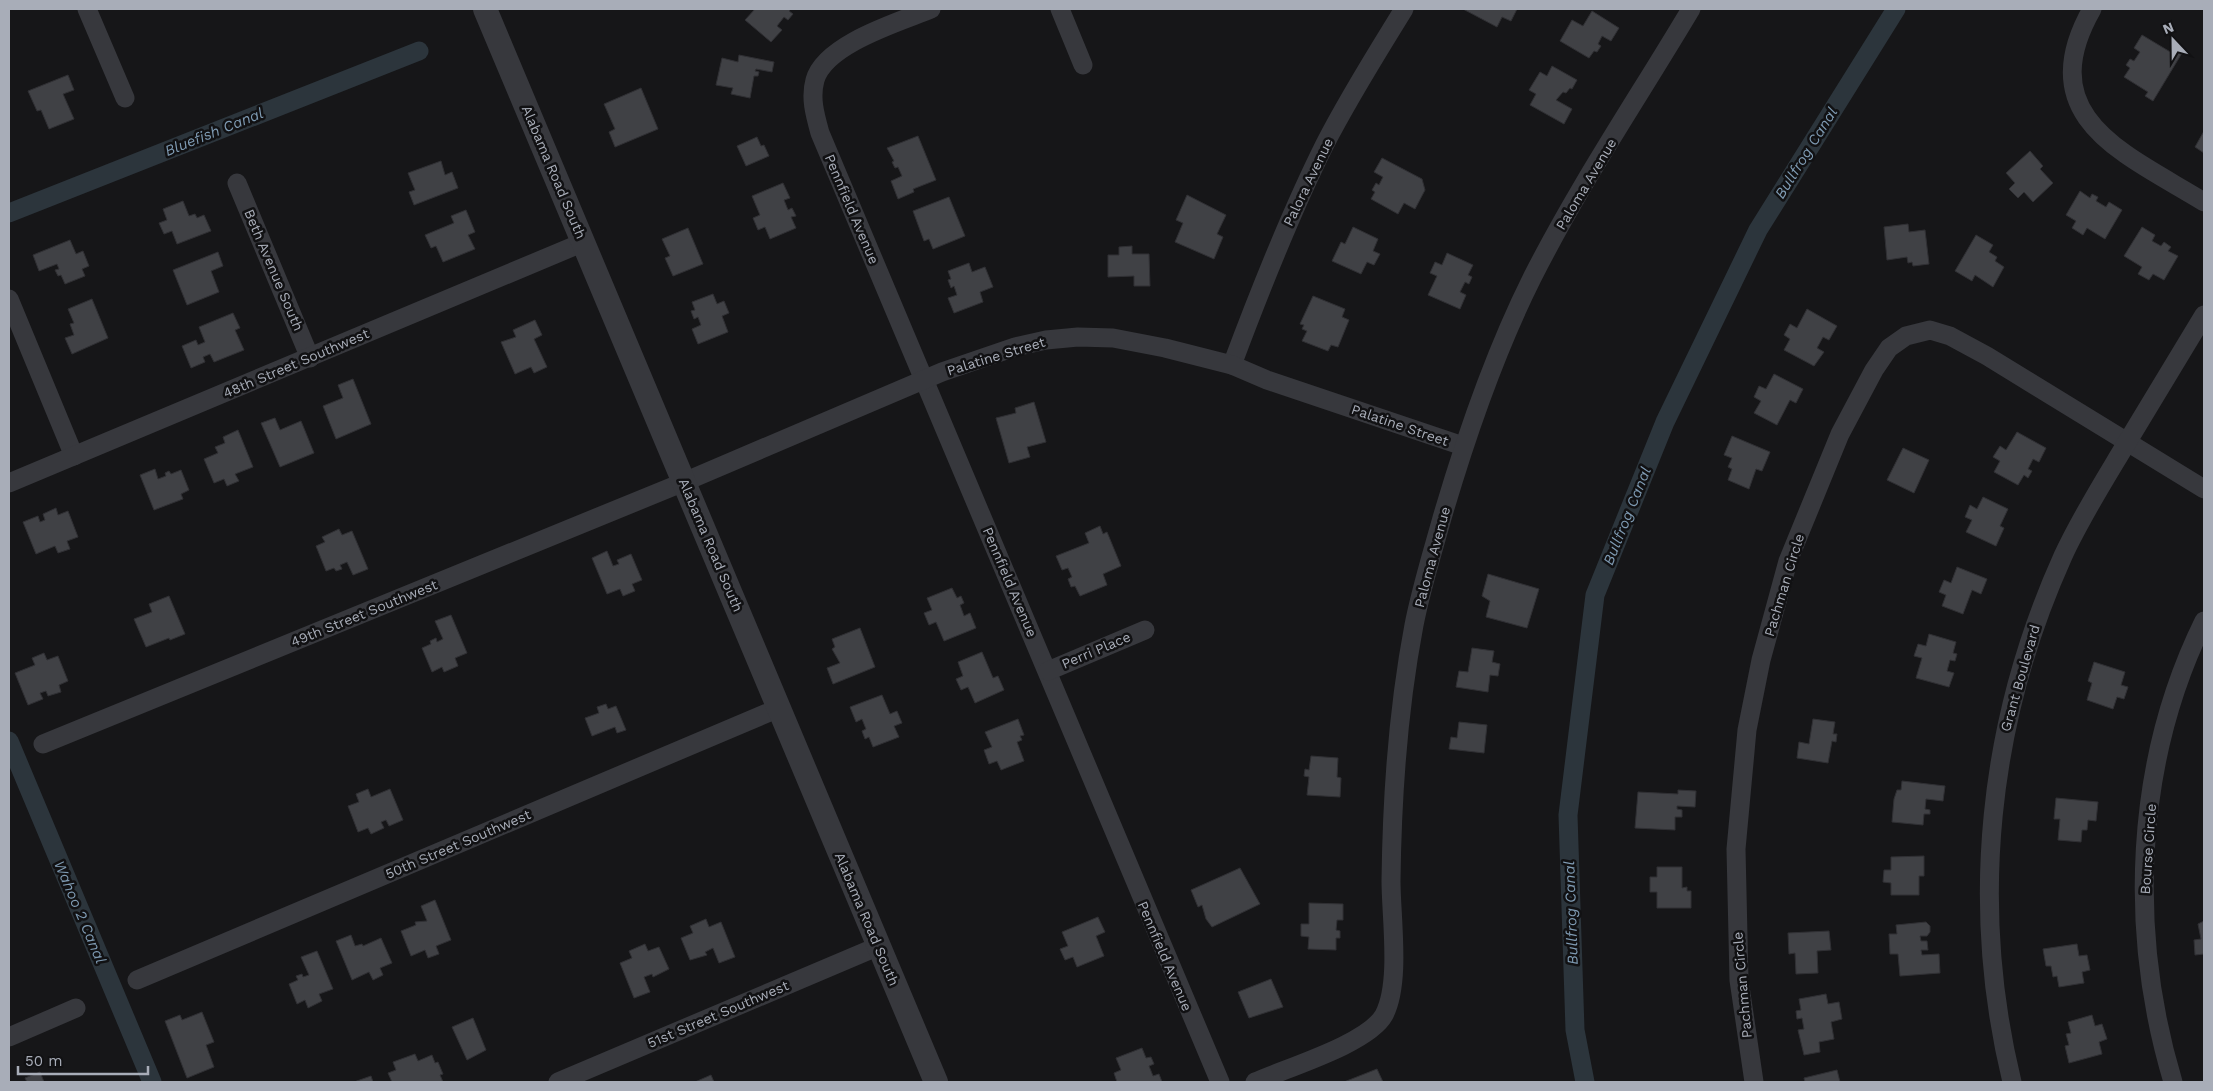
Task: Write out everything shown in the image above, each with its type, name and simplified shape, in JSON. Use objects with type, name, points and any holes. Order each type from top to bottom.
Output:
[{"type":"street","name":"Alabama Road South","points":[[485,9],[936,1082]]},
{"type":"street","name":"Pennfield Avenue","points":[[931,9],[842,49],[827,60],[815,79],[812,104],[820,133],[1220,1082]]},
{"type":"street","points":[[1060,9],[1083,64]]},
{"type":"street","name":"Palora Avenue","points":[[1232,365],[1275,251],[1315,165],[1350,99],[1404,9]]},
{"type":"street","name":"Paloma Avenue","points":[[1255,1082],[1364,1034],[1384,1015],[1393,981],[1391,881],[1396,761],[1401,709],[1414,624],[1424,581],[1463,446],[1506,336],[1532,279],[1579,194],[1691,9]]},
{"type":"street","points":[[2092,9],[2077,41],[2071,67],[2074,90],[2081,110],[2092,127],[2124,154],[2204,202]]},
{"type":"street","points":[[91,10],[125,98]]},
{"type":"street","name":"Beth Avenue South","points":[[238,183],[310,358]]},
{"type":"street","name":"48th Street Southwest","points":[[9,483],[584,242]]},
{"type":"street","points":[[9,299],[74,456]]},
{"type":"street","name":"Grant Boulevard","points":[[2012,1082],[2000,1030],[1991,946],[1990,837],[1999,757],[2020,670],[2037,620],[2077,527],[2204,315]]},
{"type":"street","name":"Pachman Circle","points":[[1754,1082],[1745,1034],[1737,948],[1736,849],[1747,730],[1761,660],[1788,561],[1840,434],[1874,370],[1889,348],[1906,336],[1930,330],[1950,336],[1987,356],[2128,442]]},
{"type":"street","name":"Palatine Street","points":[[684,482],[957,367],[1046,340],[1078,337],[1113,338],[1165,348],[1232,365],[1267,380],[1463,446]]},
{"type":"street","points":[[2128,442],[2204,490]]},
{"type":"street","name":"49th Street Southwest","points":[[43,744],[684,482]]},
{"type":"street","name":"Bourse Circle","points":[[2173,1082],[2149,979],[2143,891],[2147,831],[2156,767],[2168,718],[2187,661],[2204,621]]},
{"type":"street","name":"Perri Place","points":[[1048,671],[1145,630]]},
{"type":"street","name":"50th Street Southwest","points":[[138,980],[779,708]]},
{"type":"street","name":"51st Street Southwest","points":[[558,1082],[879,946]]},
{"type":"street","points":[[9,1037],[76,1008]]},
{"type":"building","points":[[755,9],[791,9],[789,11],[793,14],[788,20],[784,17],[777,26],[782,30],[771,42],[745,20]]},
{"type":"building","points":[[1463,9],[1517,9],[1511,21],[1502,17],[1497,27]]},
{"type":"building","points":[[1592,11],[1619,28],[1611,41],[1602,36],[1598,44],[1601,46],[1589,58],[1560,41],[1572,20],[1583,26]]},
{"type":"building","points":[[2142,35],[2172,53],[2174,48],[2182,53],[2153,101],[2145,96],[2148,92],[2124,77],[2130,68],[2126,65],[2130,59],[2134,61],[2140,52],[2134,48]]},
{"type":"building","points":[[739,55],[774,62],[772,72],[756,69],[755,71],[759,72],[758,76],[754,76],[750,98],[731,94],[733,88],[716,85],[722,58],[738,62]]},
{"type":"building","points":[[1552,66],[1577,80],[1572,89],[1570,88],[1566,93],[1563,92],[1556,100],[1572,109],[1564,124],[1530,105],[1536,94],[1529,90],[1540,72],[1547,76]]},
{"type":"building","points":[[68,75],[74,90],[63,94],[74,119],[49,129],[41,110],[37,111],[28,91]]},
{"type":"building","points":[[641,88],[658,129],[615,147],[609,132],[615,129],[604,104]]},
{"type":"building","points":[[2204,131],[2204,153],[2195,147]]},
{"type":"building","points":[[918,136],[936,180],[913,189],[914,192],[898,199],[891,181],[902,176],[898,167],[895,168],[892,162],[894,161],[887,148]]},
{"type":"building","points":[[757,137],[761,146],[764,145],[769,156],[746,166],[737,146]]},
{"type":"building","points":[[2030,151],[2043,166],[2040,169],[2053,183],[2033,202],[2024,192],[2018,198],[2009,189],[2015,183],[2006,173]]},
{"type":"building","points":[[1382,158],[1422,179],[1425,190],[1415,209],[1404,203],[1398,214],[1371,199],[1375,192],[1372,190],[1376,183],[1379,185],[1383,177],[1374,172]]},
{"type":"building","points":[[441,161],[445,175],[452,172],[458,188],[414,205],[409,192],[415,190],[408,173]]},
{"type":"building","points":[[783,183],[790,198],[784,200],[788,210],[792,208],[796,216],[791,217],[796,228],[770,239],[765,227],[758,230],[753,218],[760,215],[752,196]]},
{"type":"building","points":[[2080,191],[2090,198],[2092,194],[2098,197],[2096,201],[2106,207],[2109,202],[2122,210],[2105,239],[2087,228],[2083,235],[2072,228],[2076,221],[2066,215]]},
{"type":"building","points":[[1187,195],[1226,215],[1217,234],[1223,237],[1214,259],[1175,242],[1183,223],[1176,220]]},
{"type":"building","points":[[949,197],[965,236],[933,249],[929,239],[924,241],[913,211]]},
{"type":"building","points":[[183,201],[189,216],[195,214],[197,218],[204,215],[211,231],[177,244],[172,231],[164,234],[159,223],[167,220],[163,209]]},
{"type":"building","points":[[466,210],[475,232],[468,235],[475,249],[443,262],[436,246],[431,248],[425,235],[454,223],[451,216]]},
{"type":"building","points":[[1908,224],[1909,232],[1925,230],[1929,264],[1913,266],[1912,262],[1908,263],[1907,257],[1887,260],[1884,227]]},
{"type":"building","points":[[1353,227],[1378,239],[1373,251],[1380,254],[1374,265],[1367,262],[1361,274],[1332,261],[1341,242],[1345,244]]},
{"type":"building","points":[[2142,227],[2155,235],[2152,241],[2161,246],[2164,242],[2171,247],[2168,251],[2178,256],[2164,280],[2153,274],[2149,280],[2138,274],[2142,267],[2124,256]]},
{"type":"building","points":[[688,228],[703,264],[673,276],[665,258],[670,256],[662,239]]},
{"type":"building","points":[[1976,235],[1993,245],[1989,252],[1997,257],[1995,261],[2004,267],[1993,287],[1975,275],[1972,281],[1955,271]]},
{"type":"building","points":[[70,240],[76,254],[83,251],[89,266],[82,269],[85,276],[65,284],[61,275],[58,276],[55,270],[59,269],[57,264],[39,271],[33,255]]},
{"type":"building","points":[[1132,246],[1132,254],[1149,254],[1150,286],[1134,286],[1134,276],[1108,277],[1108,255],[1119,255],[1119,247]]},
{"type":"building","points":[[218,252],[223,266],[211,271],[219,292],[187,305],[173,270]]},
{"type":"building","points":[[1447,253],[1473,265],[1468,275],[1472,277],[1469,284],[1465,282],[1460,292],[1466,295],[1460,309],[1428,295],[1437,276],[1430,273],[1435,262],[1442,265]]},
{"type":"building","points":[[969,263],[972,272],[985,267],[993,287],[980,292],[983,302],[954,313],[948,298],[957,295],[954,286],[951,288],[948,280],[951,279],[948,271]]},
{"type":"building","points":[[713,294],[717,304],[724,301],[729,313],[722,316],[728,332],[698,344],[692,329],[701,325],[698,317],[694,319],[691,311],[695,310],[692,302]]},
{"type":"building","points":[[1313,296],[1345,309],[1342,317],[1349,320],[1338,347],[1331,345],[1328,351],[1302,341],[1307,331],[1302,329],[1304,325],[1300,324]]},
{"type":"building","points":[[92,299],[108,338],[72,354],[65,338],[74,335],[70,324],[74,323],[68,309]]},
{"type":"building","points":[[1807,309],[1837,326],[1829,340],[1823,337],[1817,348],[1824,352],[1814,366],[1784,350],[1790,339],[1784,335],[1790,324],[1797,328]]},
{"type":"building","points":[[233,313],[240,328],[235,330],[244,350],[214,362],[210,354],[203,357],[205,362],[191,368],[182,346],[196,340],[198,345],[205,342],[199,327]]},
{"type":"building","points":[[535,320],[542,335],[534,339],[547,367],[534,373],[531,367],[515,374],[501,342],[516,337],[513,330]]},
{"type":"building","points":[[1774,374],[1803,389],[1796,403],[1790,400],[1777,425],[1754,413],[1761,401],[1754,397],[1759,386],[1766,389]]},
{"type":"building","points":[[353,379],[371,424],[336,439],[323,406],[343,398],[338,385]]},
{"type":"building","points":[[1034,402],[1046,442],[1027,447],[1030,457],[1009,463],[996,418],[1016,413],[1015,408]]},
{"type":"building","points":[[275,418],[280,430],[301,421],[314,453],[280,467],[261,423]]},
{"type":"building","points":[[238,430],[253,467],[235,474],[239,481],[227,486],[224,479],[214,483],[204,459],[218,453],[215,447],[225,443],[223,437]]},
{"type":"building","points":[[2017,432],[2046,448],[2039,462],[2033,459],[2028,469],[2032,471],[2028,478],[2024,475],[2018,485],[1994,472],[2000,461],[1993,457],[2000,446],[2006,450]]},
{"type":"building","points":[[1732,436],[1770,452],[1762,471],[1756,469],[1749,489],[1728,480],[1732,469],[1728,467],[1732,458],[1724,455]]},
{"type":"building","points":[[1903,448],[1929,460],[1914,493],[1887,480]]},
{"type":"building","points":[[155,469],[158,479],[166,476],[165,473],[169,471],[171,474],[181,470],[189,490],[181,494],[183,499],[154,510],[140,475]]},
{"type":"building","points":[[1983,497],[2008,509],[2000,526],[2004,528],[1996,546],[1966,532],[1972,520],[1965,517],[1970,505],[1977,509]]},
{"type":"building","points":[[56,508],[58,515],[68,511],[78,537],[67,541],[70,549],[58,553],[55,546],[36,554],[23,522],[38,516],[40,522],[45,520],[43,514]]},
{"type":"building","points":[[1100,526],[1103,534],[1107,532],[1121,566],[1103,574],[1107,585],[1080,596],[1075,586],[1071,587],[1068,579],[1072,577],[1068,568],[1062,570],[1056,556],[1089,543],[1085,533]]},
{"type":"building","points":[[339,529],[342,535],[352,531],[368,569],[353,575],[347,562],[340,565],[342,569],[336,571],[334,568],[326,571],[316,546],[325,542],[322,537]]},
{"type":"building","points":[[607,551],[613,566],[619,564],[617,560],[631,554],[642,580],[632,584],[635,591],[623,596],[620,589],[607,594],[592,558]]},
{"type":"building","points":[[1957,567],[1987,579],[1981,594],[1972,590],[1963,614],[1942,606],[1946,595],[1939,592],[1944,580],[1951,583]]},
{"type":"building","points":[[1488,574],[1539,589],[1527,628],[1486,617],[1490,601],[1482,596]]},
{"type":"building","points":[[952,588],[957,598],[961,596],[964,603],[960,605],[964,616],[970,613],[976,628],[944,641],[936,622],[929,625],[924,613],[932,610],[927,598]]},
{"type":"building","points":[[169,596],[185,634],[146,647],[134,619],[152,612],[149,604]]},
{"type":"building","points":[[451,615],[467,653],[455,658],[458,666],[444,672],[442,667],[432,672],[422,648],[431,644],[430,641],[436,638],[437,642],[443,639],[435,621]]},
{"type":"building","points":[[860,628],[875,667],[833,684],[827,668],[840,663],[832,649],[835,647],[832,639]]},
{"type":"building","points":[[1929,634],[1956,642],[1953,653],[1957,654],[1955,661],[1950,660],[1947,671],[1954,673],[1949,687],[1916,678],[1922,658],[1914,656],[1918,644],[1926,646]]},
{"type":"building","points":[[1472,648],[1494,651],[1492,662],[1500,664],[1498,676],[1490,675],[1488,692],[1456,687],[1459,671],[1468,672]]},
{"type":"building","points":[[982,652],[993,678],[998,676],[1004,690],[975,703],[968,687],[961,690],[956,679],[963,676],[958,662]]},
{"type":"building","points":[[44,653],[47,660],[58,656],[68,681],[59,685],[61,692],[48,696],[46,691],[40,693],[43,699],[28,705],[15,673],[35,665],[32,658]]},
{"type":"building","points":[[2094,662],[2125,672],[2121,685],[2128,687],[2124,699],[2117,697],[2113,709],[2087,700],[2092,683],[2088,681]]},
{"type":"building","points":[[882,695],[890,714],[897,711],[902,723],[894,726],[899,737],[873,747],[869,737],[865,739],[862,731],[866,729],[862,719],[856,722],[850,707]]},
{"type":"building","points":[[606,704],[608,709],[616,706],[626,730],[617,733],[615,727],[592,736],[585,718],[599,713],[597,707]]},
{"type":"building","points":[[1018,719],[1024,735],[1020,736],[1022,740],[1017,742],[1024,761],[1001,770],[997,761],[989,764],[984,750],[992,747],[985,732]]},
{"type":"building","points":[[1813,719],[1835,722],[1833,734],[1837,734],[1836,742],[1832,741],[1828,763],[1797,758],[1799,742],[1809,744]]},
{"type":"building","points":[[1459,722],[1487,725],[1484,753],[1449,749],[1451,737],[1457,738]]},
{"type":"building","points":[[1311,756],[1338,758],[1337,777],[1341,778],[1340,797],[1307,795],[1309,777],[1304,776],[1305,769],[1309,770]]},
{"type":"building","points":[[1902,781],[1945,786],[1943,801],[1926,799],[1925,809],[1930,810],[1930,814],[1924,814],[1923,825],[1892,822],[1894,799],[1897,790],[1901,790]]},
{"type":"building","points":[[368,789],[371,797],[390,789],[403,820],[389,826],[386,820],[381,822],[384,828],[371,834],[368,828],[358,832],[348,806],[359,802],[356,794]]},
{"type":"building","points":[[1678,790],[1696,791],[1695,807],[1677,806],[1677,809],[1682,810],[1682,817],[1675,817],[1675,830],[1635,828],[1638,792],[1678,794]]},
{"type":"building","points":[[2056,798],[2098,802],[2096,821],[2088,820],[2087,830],[2082,830],[2081,842],[2058,840],[2060,819],[2054,819]]},
{"type":"building","points":[[1924,856],[1924,876],[1919,876],[1919,895],[1891,895],[1891,883],[1883,882],[1884,870],[1891,870],[1891,857]]},
{"type":"building","points":[[1657,867],[1682,867],[1682,888],[1687,887],[1687,891],[1691,891],[1691,908],[1657,908],[1657,892],[1650,892],[1650,877],[1657,877]]},
{"type":"building","points":[[1240,868],[1260,904],[1212,927],[1206,919],[1202,905],[1198,907],[1191,890]]},
{"type":"building","points":[[435,900],[451,940],[436,946],[439,954],[428,958],[425,950],[411,956],[401,931],[416,925],[415,922],[427,921],[421,906]]},
{"type":"building","points":[[1309,903],[1343,904],[1343,920],[1337,920],[1336,930],[1340,931],[1340,938],[1336,938],[1336,950],[1308,949],[1309,937],[1301,936],[1301,924],[1309,924]]},
{"type":"building","points":[[1098,917],[1105,932],[1096,936],[1104,956],[1077,967],[1073,957],[1065,960],[1060,949],[1068,946],[1062,932]]},
{"type":"building","points":[[706,919],[709,927],[721,922],[735,957],[719,963],[713,948],[705,952],[707,955],[690,960],[681,938],[693,933],[690,926]]},
{"type":"building","points":[[2204,921],[2204,954],[2195,955],[2194,940],[2201,939],[2198,924]]},
{"type":"building","points":[[1926,922],[1930,926],[1930,932],[1927,936],[1920,936],[1921,941],[1927,941],[1928,950],[1921,950],[1922,955],[1939,954],[1940,973],[1900,976],[1898,954],[1890,954],[1889,934],[1897,934],[1896,925]]},
{"type":"building","points":[[1829,931],[1831,950],[1817,951],[1818,973],[1796,974],[1795,953],[1789,954],[1788,933]]},
{"type":"building","points":[[351,935],[355,946],[362,944],[363,946],[381,938],[392,963],[380,968],[383,975],[373,980],[369,972],[352,980],[336,941]]},
{"type":"building","points":[[645,944],[648,951],[659,947],[669,969],[653,977],[652,974],[644,977],[650,992],[634,998],[620,963],[632,958],[629,951]]},
{"type":"building","points":[[2077,944],[2079,956],[2087,955],[2090,970],[2082,972],[2084,983],[2059,987],[2057,976],[2053,977],[2051,966],[2046,966],[2043,949]]},
{"type":"building","points":[[317,951],[333,989],[319,994],[322,1001],[308,1008],[305,1000],[297,1004],[289,984],[298,980],[296,976],[302,974],[303,977],[309,975],[301,957]]},
{"type":"building","points":[[1271,979],[1283,1007],[1249,1018],[1238,992]]},
{"type":"building","points":[[1826,994],[1828,1004],[1839,1002],[1842,1019],[1831,1022],[1834,1039],[1819,1042],[1820,1052],[1804,1055],[1798,1030],[1804,1029],[1802,1018],[1797,1019],[1796,1011],[1801,1010],[1799,999]]},
{"type":"building","points":[[202,1012],[214,1042],[206,1045],[214,1067],[187,1078],[165,1021],[180,1015],[182,1020]]},
{"type":"building","points":[[2092,1015],[2095,1026],[2102,1024],[2107,1039],[2099,1042],[2102,1054],[2069,1063],[2065,1046],[2069,1045],[2066,1034],[2071,1033],[2068,1022]]},
{"type":"building","points":[[473,1018],[486,1050],[467,1060],[452,1027]]},
{"type":"building","points":[[1142,1048],[1146,1058],[1151,1057],[1154,1064],[1149,1066],[1153,1076],[1159,1074],[1162,1082],[1117,1082],[1114,1073],[1121,1070],[1116,1058]]},
{"type":"building","points":[[415,1054],[418,1061],[432,1055],[435,1063],[438,1062],[443,1074],[440,1075],[443,1082],[392,1082],[388,1073],[396,1070],[393,1062]]},
{"type":"building","points":[[1377,1069],[1383,1082],[1344,1082]]},
{"type":"building","points":[[1837,1070],[1840,1082],[1805,1082],[1804,1078]]},
{"type":"building","points":[[40,1072],[44,1082],[27,1082],[25,1078]]},
{"type":"building","points":[[711,1075],[714,1082],[695,1082]]},
{"type":"building","points":[[371,1076],[373,1082],[354,1082]]},
{"type":"waterway","name":"Bullfrog Canal","points":[[1585,1082],[1575,1030],[1568,815],[1595,595],[1665,422],[1758,230],[1896,9]]},
{"type":"waterway","name":"Bluefish Canal","points":[[9,213],[419,51]]},
{"type":"waterway","name":"Wahoo 2 Canal","points":[[9,741],[152,1082]]}]
